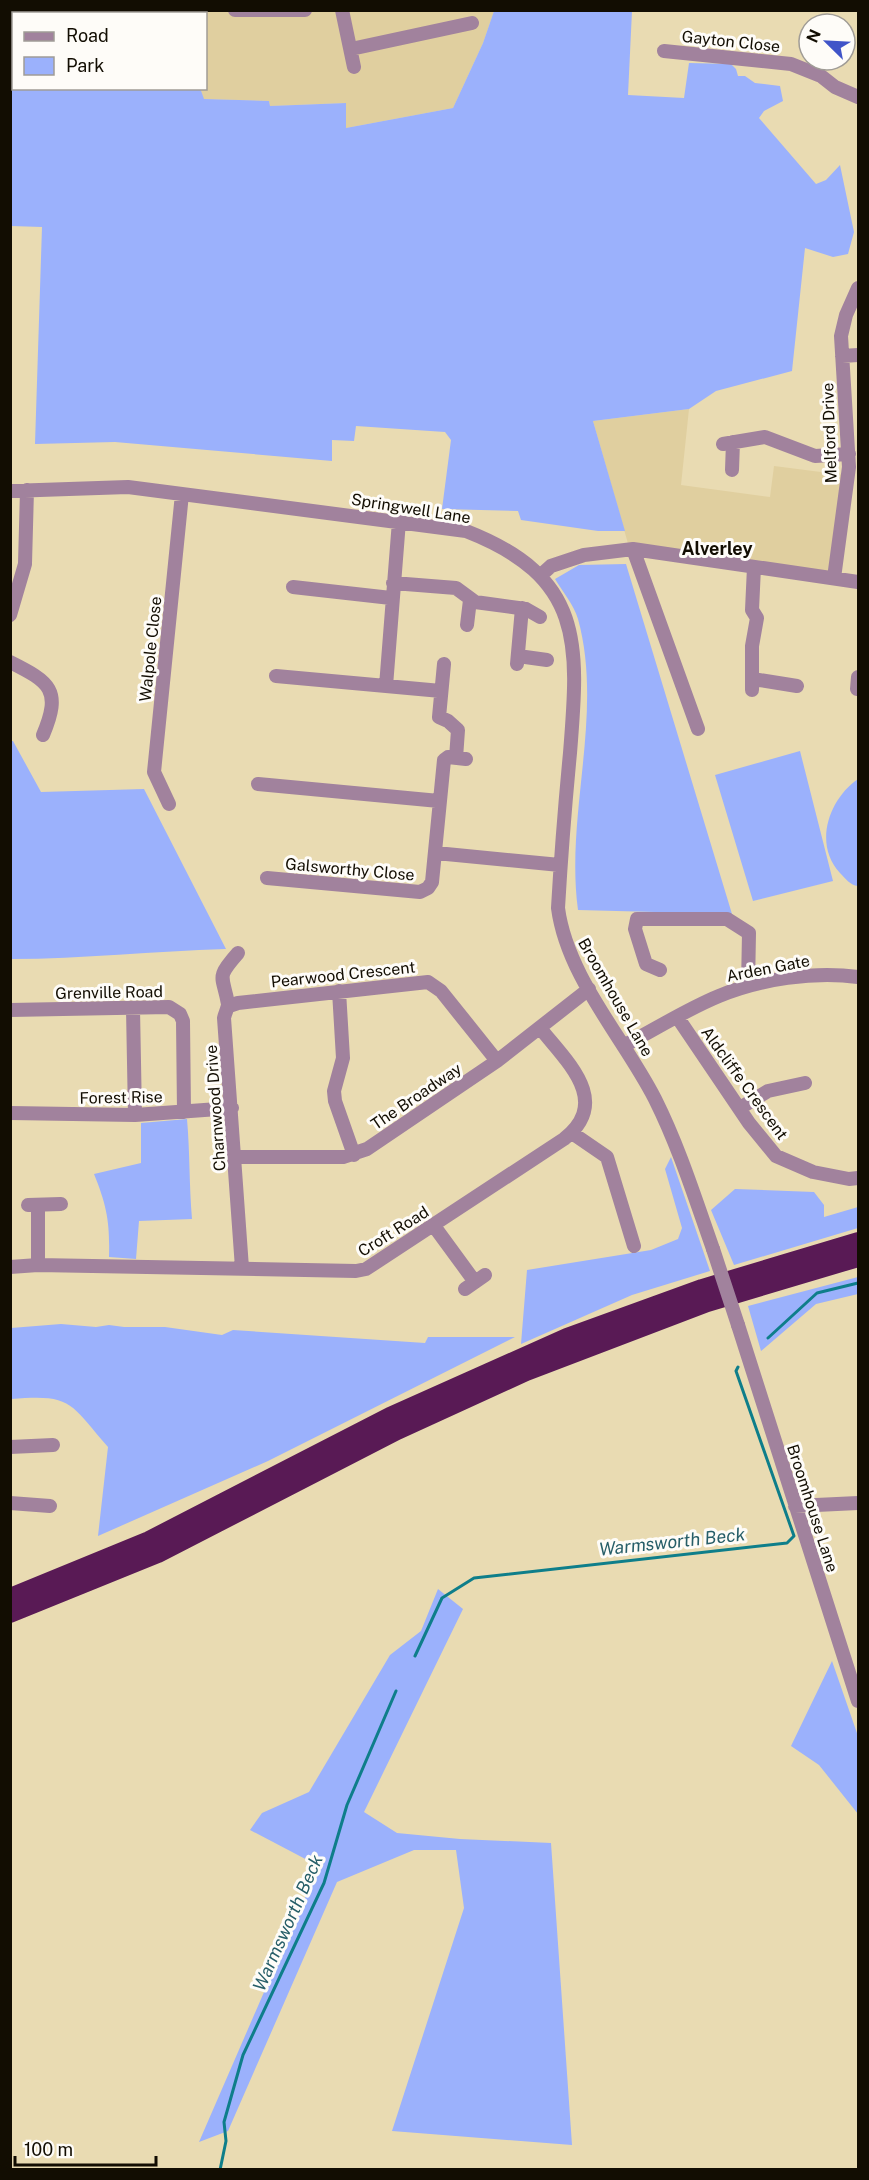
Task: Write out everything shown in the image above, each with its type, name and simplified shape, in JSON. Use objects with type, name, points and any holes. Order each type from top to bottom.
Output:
[{"type":"highway","points":[[10,1597],[100,1562],[186,1523],[390,1416],[567,1337],[702,1288],[858,1240]]},
{"type":"highway","points":[[10,1614],[158,1554],[397,1431],[526,1372],[707,1304],[858,1258]]},
{"type":"street","points":[[235,10],[305,10]]},
{"type":"street","points":[[342,10],[354,67]]},
{"type":"street","points":[[351,49],[472,23]]},
{"type":"street","name":"Gayton Close","points":[[664,51],[791,64],[821,76],[835,87],[858,97]]},
{"type":"street","name":"Melford Drive","points":[[834,578],[853,488],[841,336],[846,315],[858,288]]},
{"type":"street","points":[[842,357],[858,355]]},
{"type":"street","points":[[732,470],[728,443],[765,437],[815,456],[849,454]]},
{"type":"street","name":"Springwell Lane","points":[[10,490],[128,487],[466,531],[506,548],[540,576]]},
{"type":"street","points":[[10,615],[25,564],[27,490]]},
{"type":"street","name":"Walpole Close","points":[[169,804],[154,772],[182,494]]},
{"type":"street","points":[[386,686],[391,598],[399,521]]},
{"type":"street","points":[[540,576],[551,566],[584,555],[633,549],[858,582]]},
{"type":"street","points":[[633,549],[698,729]]},
{"type":"street","points":[[754,567],[752,610],[756,618],[752,646],[753,685],[797,686]]},
{"type":"street","name":"Broomhouse Lane","points":[[540,576],[566,618],[576,668],[560,865],[560,923],[569,952],[655,1099],[681,1156],[738,1325],[858,1701]]},
{"type":"street","points":[[393,583],[456,588],[470,600],[522,608],[540,617]]},
{"type":"street","points":[[293,587],[391,598]]},
{"type":"street","points":[[467,625],[470,600]]},
{"type":"street","points":[[522,608],[517,660],[547,660]]},
{"type":"street","points":[[10,662],[40,676],[50,688],[52,713],[43,735]]},
{"type":"street","points":[[276,676],[441,691],[444,664]]},
{"type":"street","name":"Galsworthy Close","points":[[267,878],[420,892],[429,888],[436,853],[444,760],[448,757],[461,758],[458,730],[439,717],[441,691]]},
{"type":"street","points":[[258,784],[439,801]]},
{"type":"street","name":"Galsworthy Close","points":[[436,853],[560,865]]},
{"type":"street","points":[[660,970],[645,964],[635,928],[637,919],[727,919],[749,933],[748,986]]},
{"type":"street","name":"Charnwood Drive","points":[[238,953],[222,977],[222,989],[229,1006],[224,1018],[236,1157],[242,1268]]},
{"type":"street","name":"Arden Gate","points":[[625,1045],[720,995],[748,986],[817,975],[858,977]]},
{"type":"street","name":"Pearwood Crescent","points":[[229,1006],[238,1003],[419,981],[435,985],[497,1061]]},
{"type":"street","name":"The Broadway","points":[[236,1157],[343,1158],[354,1155],[497,1061],[589,989]]},
{"type":"street","points":[[339,990],[343,1058],[334,1091],[354,1155]]},
{"type":"street","name":"Grenville Road","points":[[10,1010],[170,1007],[180,1014],[183,1021],[184,1112]]},
{"type":"street","points":[[133,1009],[135,1115]]},
{"type":"street","name":"Aldcliffe Crescent","points":[[678,1018],[749,1123],[776,1156],[813,1172],[849,1179],[858,1178]]},
{"type":"street","points":[[540,1028],[576,1074],[582,1086],[585,1096],[584,1115],[572,1132],[607,1157],[634,1246]]},
{"type":"street","points":[[740,1108],[768,1091],[805,1083]]},
{"type":"street","name":"Forest Rise","points":[[10,1113],[135,1115],[231,1108]]},
{"type":"street","name":"Croft Road","points":[[10,1267],[38,1265],[356,1271],[366,1269],[434,1226],[572,1132]]},
{"type":"street","points":[[38,1265],[33,1205],[61,1204]]},
{"type":"street","points":[[434,1226],[475,1282]]},
{"type":"street","points":[[10,1447],[53,1445]]},
{"type":"street","points":[[10,1503],[50,1506]]},
{"type":"street","points":[[795,1506],[858,1503]]},
{"type":"shaded area","points":[[27,10],[494,11],[483,43],[453,108],[346,128],[345,103],[270,106],[269,101],[203,99],[200,90],[207,90],[207,12],[26,12]]},
{"type":"shaded area","points":[[689,409],[681,485],[770,497],[774,466],[852,476],[839,575],[629,547],[593,421]]},
{"type":"green space","points":[[494,11],[632,11],[628,95],[684,98],[689,63],[731,64],[738,76],[745,76],[755,83],[780,86],[783,101],[764,111],[759,118],[816,184],[826,180],[840,165],[854,232],[848,254],[833,257],[805,248],[792,371],[716,391],[689,409],[593,421],[625,531],[598,531],[521,520],[518,511],[442,509],[451,440],[445,432],[356,426],[354,441],[332,440],[332,461],[115,442],[35,444],[42,227],[11,226],[10,32],[12,32],[12,90],[201,90],[204,99],[269,101],[270,106],[346,103],[346,128],[453,108],[483,43]]},
{"type":"green space","points":[[626,564],[732,914],[578,910],[575,874],[576,837],[586,728],[585,655],[578,619],[571,603],[555,579],[579,565]]},
{"type":"green space","points":[[10,741],[13,741],[41,792],[144,789],[226,949],[11,959]]},
{"type":"green space","points":[[800,751],[833,881],[753,901],[715,775]]},
{"type":"green space","points":[[858,779],[858,886],[846,879],[832,861],[827,849],[826,836],[832,810],[839,798]]},
{"type":"green space","points":[[187,1119],[192,1219],[139,1221],[136,1259],[109,1257],[107,1215],[94,1174],[141,1163],[141,1123]]},
{"type":"green space","points":[[671,1157],[710,1271],[632,1295],[521,1344],[527,1270],[651,1250],[678,1239],[682,1228],[665,1169]]},
{"type":"green space","points":[[735,1189],[814,1192],[824,1205],[824,1217],[858,1207],[858,1228],[734,1265],[711,1210]]},
{"type":"green space","points":[[858,1277],[858,1294],[816,1304],[761,1351],[748,1306]]},
{"type":"green space","points":[[61,1324],[96,1327],[109,1325],[165,1327],[222,1335],[233,1330],[425,1343],[428,1337],[515,1337],[268,1461],[98,1536],[108,1447],[68,1404],[46,1398],[11,1399],[11,1328]]},
{"type":"green space","points":[[438,1589],[463,1609],[364,1812],[397,1833],[460,1839],[551,1843],[572,2145],[392,2131],[464,1908],[456,1850],[414,1850],[337,1882],[228,2131],[199,2142],[310,1886],[313,1863],[250,1830],[262,1813],[309,1792],[390,1655],[421,1631]]},
{"type":"green space","points":[[832,1661],[858,1736],[858,1814],[819,1765],[791,1746]]},
{"type":"waterway","name":"Warmsworth Beck","points":[[768,1338],[817,1293],[858,1283]]},
{"type":"waterway","name":"Warmsworth Beck","points":[[415,1656],[442,1598],[474,1578],[787,1543],[794,1536],[736,1371],[738,1367]]},
{"type":"waterway","name":"Warmsworth Beck","points":[[220,2170],[226,2141],[224,2122],[243,2055],[324,1883],[347,1805],[396,1691]]},
{"type":"district","name":"Alverley","points":[[717,549]]}]
